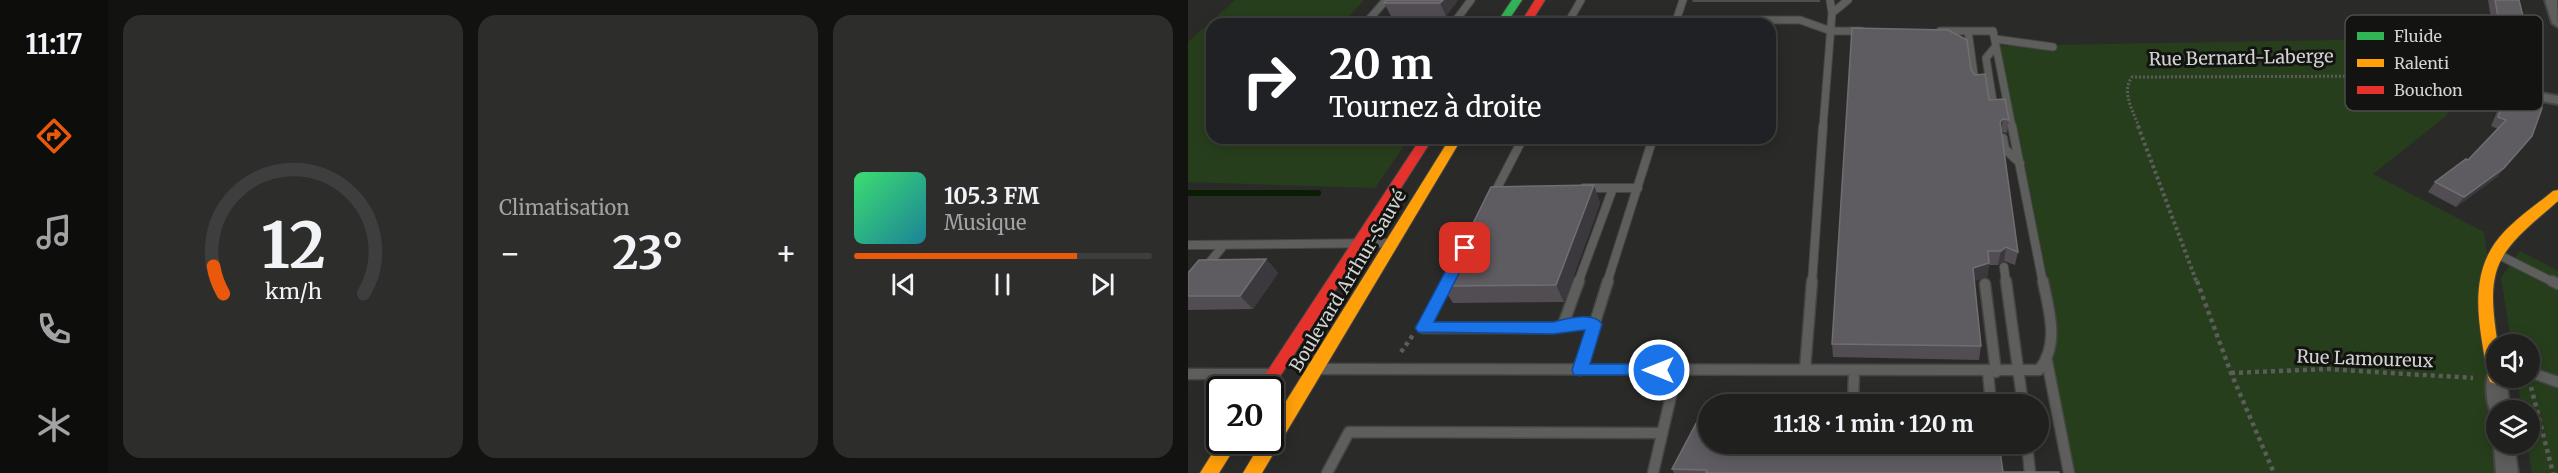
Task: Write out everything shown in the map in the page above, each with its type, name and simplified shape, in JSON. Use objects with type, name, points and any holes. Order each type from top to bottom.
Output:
[{"type":"main road","points":[[1506,18],[1517,0]]},
{"type":"main road","points":[[1529,18],[1540,0]]},
{"type":"main road","name":"Boulevard Arthur-Sauvé","points":[[1275,376],[1423,144]]},
{"type":"main road","name":"Boulevard Arthur-Sauvé","points":[[1252,473],[1310,369],[1393,243],[1452,144]]},
{"type":"main road","points":[[2491,334],[2486,288],[2489,268],[2506,241],[2558,194]]},
{"type":"main road","points":[[1209,473],[1221,454]]},
{"type":"street","points":[[2551,0],[2558,23]]},
{"type":"street","points":[[2543,97],[2558,100]]},
{"type":"street","points":[[2505,454],[2507,473]]},
{"type":"lane","points":[[1370,18],[1386,0]]},
{"type":"lane","points":[[1458,18],[1471,0]]},
{"type":"lane","points":[[1571,18],[1581,0]]},
{"type":"lane","points":[[1677,18],[1683,0]]},
{"type":"lane","points":[[1805,370],[1831,31],[1830,0]]},
{"type":"lane","points":[[1832,13],[1848,0]]},
{"type":"lane","points":[[1776,20],[1800,20],[1831,31],[1875,31]]},
{"type":"lane","points":[[1933,31],[1993,32],[2053,330],[2047,360],[2069,473]]},
{"type":"lane","points":[[1968,31],[1976,82]]},
{"type":"lane","points":[[1995,42],[2053,47]]},
{"type":"lane","points":[[1994,109],[1986,58],[1995,42]]},
{"type":"lane","points":[[2003,138],[2005,149],[2021,164]]},
{"type":"lane","points":[[1486,208],[1520,144]]},
{"type":"lane","points":[[1580,370],[1651,144]]},
{"type":"lane","points":[[1497,188],[1509,188]]},
{"type":"lane","points":[[1578,188],[1638,188]]},
{"type":"lane","points":[[1563,325],[1613,188]]},
{"type":"lane","points":[[1188,245],[1393,243]]},
{"type":"lane","points":[[1197,277],[1223,246]]},
{"type":"lane","points":[[2496,254],[2558,285]]},
{"type":"lane","points":[[2004,267],[2022,394]]},
{"type":"lane","points":[[1455,268],[1423,328],[1553,328],[1563,325],[1594,324]]},
{"type":"lane","points":[[1985,284],[1992,372],[1991,394]]},
{"type":"lane","points":[[1310,369],[2020,372],[2039,370],[2047,360]]},
{"type":"lane","points":[[1653,473],[1677,370]]},
{"type":"lane","points":[[1853,394],[1854,371]]},
{"type":"lane","points":[[1188,374],[1278,373]]},
{"type":"lane","points":[[2540,376],[2558,382]]},
{"type":"lane","points":[[1327,473],[1349,432],[1662,434]]},
{"type":"lane","points":[[2028,454],[2030,473]]},
{"type":"path","name":"Rue Bernard-Laberge","points":[[2274,473],[2231,373],[2127,95],[2127,84],[2132,77],[2345,76]]},
{"type":"path","points":[[1401,352],[1408,338],[1423,328]]},
{"type":"path","name":"Rue Lamoureux","points":[[2231,373],[2328,369],[2422,374],[2486,372]]},
{"type":"path","points":[[2531,388],[2535,395],[2553,473]]},
{"type":"green space","points":[[1235,0],[1364,0],[1348,18],[1215,18]]},
{"type":"green space","points":[[1206,26],[1206,144],[1404,146],[1375,188],[1188,182],[1188,42]]},
{"type":"green space","points":[[2345,40],[2345,111],[2448,111],[2446,116],[2373,174],[2484,232],[2498,334],[2486,334],[2486,388],[2496,388],[2496,400],[2486,400],[2486,454],[2503,454],[2517,473],[2073,473],[1996,46]]},
{"type":"green space","points":[[2520,251],[2558,271],[2558,473],[2532,473],[2529,454],[2540,454],[2540,400],[2520,400],[2519,388],[2540,388],[2540,334],[2510,334],[2501,278]]},
{"type":"building","points":[[1387,0],[1443,0],[1440,3],[1384,3]]},
{"type":"building","points":[[2495,0],[2519,0],[2523,15],[2498,15]]},
{"type":"building","points":[[1852,28],[1948,30],[1967,40],[1971,70],[1975,75],[1985,74],[1989,100],[2005,99],[2009,120],[2003,119],[2000,122],[2018,252],[2006,247],[2001,251],[1988,251],[1989,263],[1973,268],[1981,346],[1832,344]]},
{"type":"building","points":[[2500,111],[2541,111],[2532,136],[2504,168],[2464,197],[2435,182],[2466,159],[2468,160],[2506,120],[2498,117]]},
{"type":"building","points":[[1594,185],[1556,285],[1442,286],[1491,187]]},
{"type":"building","points":[[1266,259],[1240,296],[1188,296],[1188,273],[1199,260]]},
{"type":"building","points":[[1698,420],[1698,454],[2000,454],[2003,472],[2059,473],[1706,473],[1707,470],[1672,469]]},
{"type":"waterway","points":[[1188,193],[1318,193]]},
{"type":"traffic: fast","points":[[1505,18],[1517,0]]},
{"type":"traffic: slow","points":[[1252,473],[1452,144]]},
{"type":"traffic: slow","points":[[2489,334],[2486,293],[2492,261],[2513,232],[2558,194]]},
{"type":"traffic: slow","points":[[1209,473],[1221,454]]},
{"type":"traffic: jam","points":[[1529,18],[1540,0]]},
{"type":"traffic: jam","points":[[1272,376],[1423,144]]},
{"type":"route","points":[[1465,248],[1423,328],[1553,328],[1569,324],[1594,324],[1580,370],[1659,370]]}]
